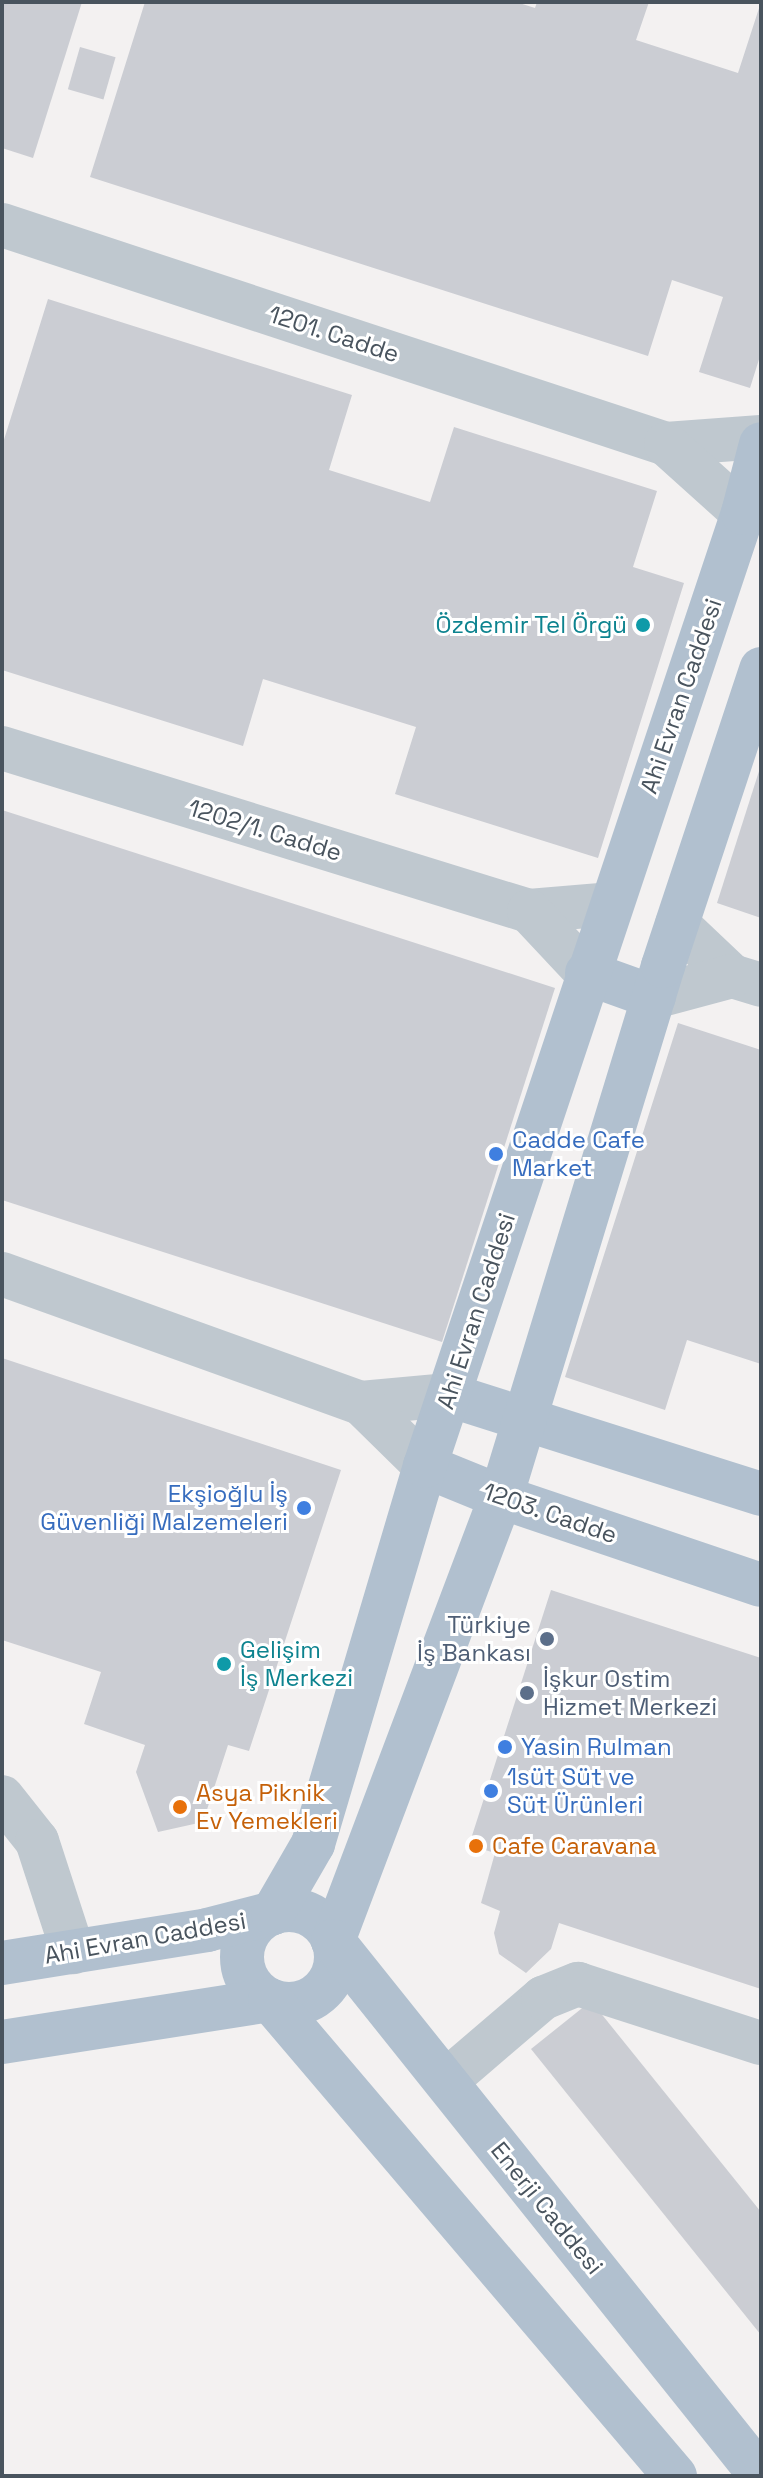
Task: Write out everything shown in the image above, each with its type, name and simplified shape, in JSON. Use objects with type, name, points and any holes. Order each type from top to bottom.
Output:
[{"type":"main road","name":"Ahi Evran Caddesi","points":[[2,1963],[207,1930],[273,1913],[313,1844],[425,1466],[587,973],[752,516],[761,444]]},
{"type":"main road","points":[[333,1941],[501,1497],[654,997],[761,669]]},
{"type":"main road","name":"1202/1. Cadde","points":[[610,904],[677,924]]},
{"type":"main road","name":"1202/1. Cadde","points":[[587,973],[654,997]]},
{"type":"main road","name":"1203. Cadde","points":[[449,1395],[761,1494]]},
{"type":"main road","name":"1203. Cadde","points":[[425,1466],[501,1497],[761,1585]]},
{"type":"main road","points":[[2,2042],[270,2000],[301,2003],[327,1986],[337,1956],[327,1928],[302,1912],[273,1913],[260,1921],[243,1948],[248,1978],[270,2000],[675,2476]]},
{"type":"main road","name":"Enerji Caddesi","points":[[333,1941],[761,2476]]},
{"type":"street","name":"1201. Cadde","points":[[2,225],[666,444],[752,516]]},
{"type":"street","name":"1201. Cadde","points":[[666,444],[761,437]]},
{"type":"street","name":"1202/1. Cadde","points":[[2,748],[529,911],[610,904]]},
{"type":"street","name":"1202/1. Cadde","points":[[529,911],[587,973]]},
{"type":"street","name":"1202/1. Cadde","points":[[677,924],[746,981]]},
{"type":"street","name":"1202/1. Cadde","points":[[654,997],[746,981]]},
{"type":"street","name":"1203. Cadde","points":[[2,1274],[361,1403],[425,1466]]},
{"type":"street","name":"1203. Cadde","points":[[361,1403],[449,1395]]},
{"type":"street","points":[[2,1797],[37,1841],[73,1952]]},
{"type":"street","points":[[446,2081],[543,1998],[578,1984],[761,2043]]},
{"type":"building","points":[[2,2],[82,2],[33,158],[2,148]]},
{"type":"building","points":[[145,2],[516,2],[535,8],[537,2],[649,2],[636,40],[738,73],[761,2],[761,353],[750,388],[699,372],[723,297],[672,280],[648,356],[90,177]]},
{"type":"building","points":[[80,47],[116,57],[103,99],[68,89]]},
{"type":"building","points":[[48,299],[352,395],[329,470],[430,502],[454,427],[657,491],[633,567],[684,583],[598,858],[395,794],[416,727],[263,679],[243,746],[2,670],[2,446]]},
{"type":"building","points":[[761,768],[761,918],[717,903]]},
{"type":"building","points":[[2,810],[555,988],[442,1342],[2,1200]]},
{"type":"building","points":[[678,1023],[761,1050],[761,1364],[687,1340],[665,1410],[565,1377]]},
{"type":"building","points":[[2,1358],[341,1470],[249,1751],[228,1745],[203,1822],[158,1832],[136,1772],[145,1745],[84,1724],[101,1672],[2,1640]]},
{"type":"building","points":[[551,1590],[761,1658],[761,1989],[559,1923],[551,1949],[526,1973],[499,1954],[494,1933],[500,1911],[481,1903],[495,1853],[469,1845]]},
{"type":"building","points":[[591,2001],[761,2212],[761,2335],[531,2049]]},
{"type":"place","name":"Özdemir Tel Örgü","points":[[643,625]]},
{"type":"place","name":"Cadde Cafe Market","points":[[496,1154]]},
{"type":"place","name":"Ekşioğlu İş Güvenliği Malzemeleri","points":[[304,1508]]},
{"type":"place","name":"Türkiye İş Bankası","points":[[547,1639]]},
{"type":"place","name":"Gelişim İş Merkezi","points":[[224,1664]]},
{"type":"place","name":"İşkur Ostim Hizmet Merkezi","points":[[527,1693]]},
{"type":"place","name":"Yasin Rulman","points":[[505,1747]]},
{"type":"place","name":"1süt Süt ve Süt Ürünleri","points":[[491,1791]]},
{"type":"place","name":"Asya Piknik Ev Yemekleri","points":[[180,1807]]},
{"type":"place","name":"Cafe Caravana","points":[[476,1846]]}]
